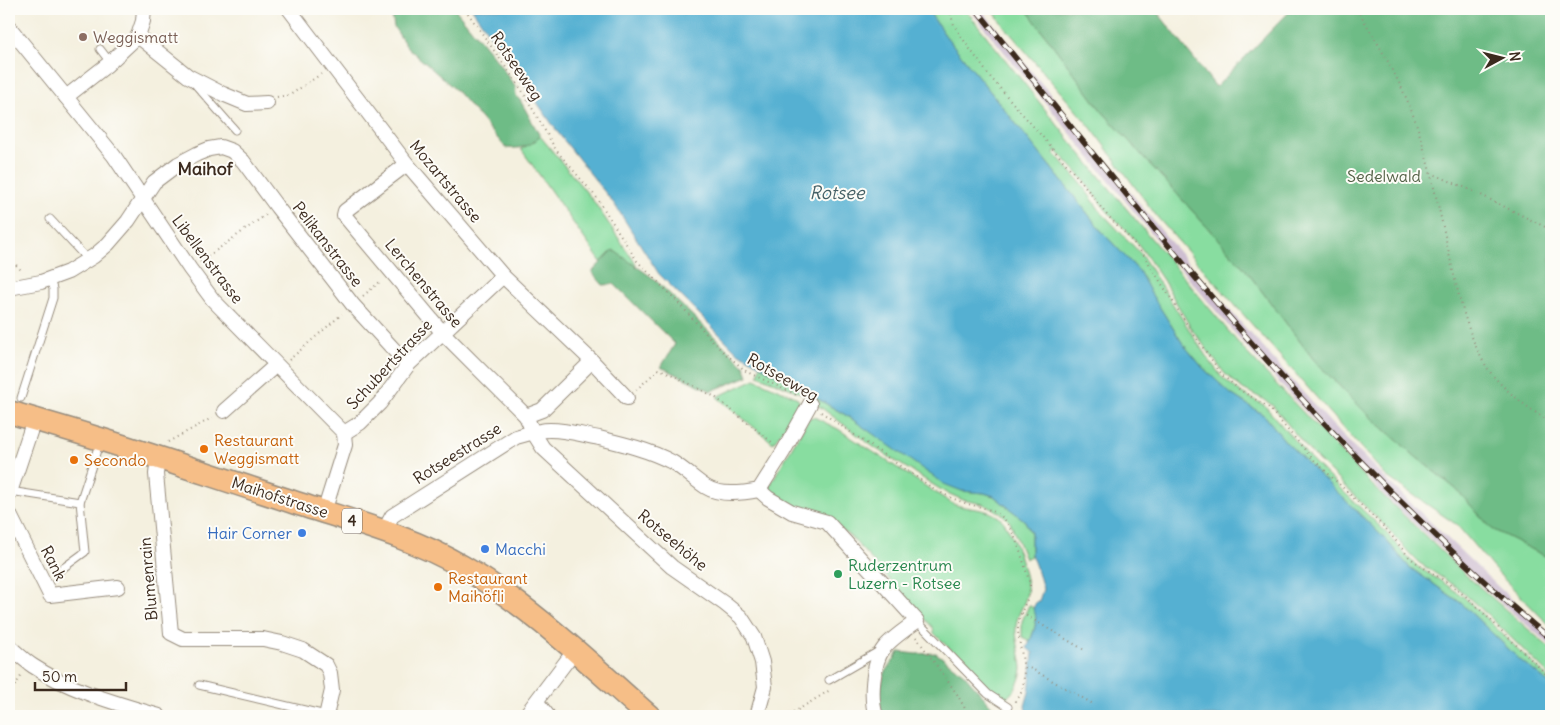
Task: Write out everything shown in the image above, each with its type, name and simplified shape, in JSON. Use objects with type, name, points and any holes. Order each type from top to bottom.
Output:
[{"type":"main road","name":"Maihofstrasse","points":[[15,405],[34,420],[101,439],[162,450],[324,512],[384,531],[434,552],[462,566],[504,594],[575,650],[649,716]]},
{"type":"street","points":[[66,97],[110,62],[138,36],[143,21],[144,9]]},
{"type":"street","name":"Mozartstrasse","points":[[289,9],[407,164],[503,276],[592,361],[627,398]]},
{"type":"street","name":"Libellenstrasse","points":[[9,27],[114,156],[213,300],[344,433]]},
{"type":"street","points":[[138,36],[188,76],[247,104],[267,103]]},
{"type":"street","name":"Pelikanstrasse","points":[[142,198],[154,182],[178,164],[209,148],[221,147],[232,151],[243,161],[353,305],[408,365]]},
{"type":"street","name":"Lerchenstrasse","points":[[407,164],[345,211],[344,215],[442,332],[526,416],[533,432]]},
{"type":"street","points":[[9,288],[50,279],[68,272],[88,260],[108,244],[128,220],[142,198]]},
{"type":"street","name":"Schubertstrasse","points":[[344,433],[360,423],[380,403],[408,365],[503,276]]},
{"type":"street","points":[[526,416],[542,410],[592,361]]},
{"type":"street","points":[[224,411],[277,367]]},
{"type":"street","points":[[810,404],[759,490],[768,498],[792,512],[827,522],[913,624],[884,648],[879,657],[872,682],[876,716]]},
{"type":"street","points":[[9,493],[34,420]]},
{"type":"street","name":"Rotseestrasse","points":[[384,531],[392,516],[516,437],[549,430],[573,432],[628,445],[654,454],[674,463],[708,488],[716,491],[748,492],[759,490]]},
{"type":"street","name":"Rotseehöhe","points":[[533,432],[543,448],[672,567],[741,617],[754,637],[762,662],[765,687],[757,716]]},
{"type":"street","points":[[324,512],[345,445],[344,433]]},
{"type":"street","name":"Blumenrain","points":[[162,450],[156,474],[171,633],[183,639],[263,639],[303,650],[326,665],[330,673],[332,690],[326,716]]},
{"type":"street","name":"Rank","points":[[9,513],[50,595],[118,587]]},
{"type":"street","points":[[9,646],[32,666],[65,684],[100,698],[159,716]]},
{"type":"street","points":[[525,716],[575,650]]},
{"type":"street","points":[[537,702],[548,716]]},
{"type":"lane","points":[[100,49],[110,62]]},
{"type":"lane","points":[[188,76],[235,130]]},
{"type":"lane","points":[[50,219],[88,260]]},
{"type":"lane","points":[[15,405],[53,298],[50,279]]},
{"type":"lane","name":"Rank","points":[[59,571],[86,552],[80,502],[101,439]]},
{"type":"lane","points":[[9,493],[80,502]]},
{"type":"lane","points":[[913,624],[988,694],[1008,707]]},
{"type":"lane","points":[[829,680],[884,648]]},
{"type":"lane","points":[[199,685],[326,716]]},
{"type":"path","name":"Rotseeweg","points":[[465,9],[523,92],[556,150],[597,198],[637,261],[674,298],[720,350],[747,372],[797,394],[931,488],[964,503],[995,512],[1005,520],[1015,538],[1030,584],[1030,592],[1018,620],[1025,667],[1022,689],[1018,699],[1008,707]]},
{"type":"path","points":[[948,9],[954,25],[991,78],[1081,181],[1106,214],[1143,254],[1190,329],[1223,376],[1240,390],[1268,407],[1312,458],[1387,530],[1409,557],[1468,598],[1551,680]]},
{"type":"path","points":[[1357,9],[1393,68],[1418,127],[1431,173],[1459,295],[1476,347],[1488,370],[1539,416],[1551,422]]},
{"type":"path","points":[[267,103],[274,97],[290,95],[332,66]]},
{"type":"path","points":[[1431,173],[1551,230]]},
{"type":"path","points":[[190,269],[277,207]]},
{"type":"path","points":[[9,258],[34,284]]},
{"type":"path","points":[[277,367],[353,305],[391,271]]},
{"type":"path","points":[[645,381],[659,369],[667,372],[715,397],[783,452]]},
{"type":"path","points":[[162,450],[224,411]]},
{"type":"path","points":[[1022,613],[1086,650]]},
{"type":"path","points":[[913,624],[969,716]]},
{"type":"path","points":[[1025,667],[1032,669],[1093,704]]},
{"type":"path","points":[[9,694],[20,677]]},
{"type":"path","points":[[784,716],[796,711],[831,689]]},
{"type":"shaded area","points":[[969,9],[981,9],[1192,268],[1336,429],[1490,579],[1551,634],[1551,646],[1480,585],[1387,498],[1288,393],[1175,262]]},
{"type":"green space","points":[[391,9],[455,9],[498,62],[516,88],[517,96],[540,136],[532,143],[524,146],[506,148],[457,91],[407,47],[394,27]]},
{"type":"green space","points":[[927,9],[965,9],[1071,142],[1245,351],[1368,481],[1467,576],[1551,649],[1551,677],[1459,589],[1418,562],[1388,529],[1311,453],[1273,406],[1243,389],[1225,374],[1191,328],[1144,252],[1056,150],[1054,153],[1080,182],[1101,212],[1141,254],[1206,356],[1222,377],[1240,392],[1264,405],[1308,456],[1384,530],[1407,557],[1418,567],[1464,597],[1551,681],[1551,685],[1519,659],[1461,603],[1409,567],[1387,541],[1285,441],[1265,416],[1231,394],[1203,368],[1183,344],[1139,271],[1104,234],[945,35]]},
{"type":"green space","points":[[992,9],[1026,9],[1101,110],[1245,269],[1314,360],[1365,412],[1456,489],[1492,529],[1551,559],[1551,627],[1494,569],[1457,525],[1386,476],[1158,218],[1092,129],[1003,25]]},
{"type":"green space","name":"Sedelwald","points":[[1026,9],[1155,9],[1216,87],[1292,9],[1551,9],[1551,559],[1492,529],[1456,489],[1365,412],[1314,360],[1245,269],[1101,110]]},
{"type":"green space","points":[[540,136],[592,199],[636,264],[635,266],[613,250],[601,262],[521,149],[534,142]]},
{"type":"green space","points":[[613,250],[653,278],[744,365],[748,376],[711,391],[661,367],[675,344],[614,284],[603,285],[592,272]]},
{"type":"green space","points":[[760,366],[849,417],[962,491],[994,496],[1025,521],[1031,533],[1031,556],[1025,559],[1010,522],[1001,513],[983,504],[963,500],[943,491],[875,448],[803,394],[758,375]]},
{"type":"green space","points":[[755,379],[796,397],[801,408],[773,443],[717,397]]},
{"type":"green space","points":[[814,417],[838,429],[953,504],[995,514],[1004,523],[1019,554],[1027,586],[1026,597],[1016,626],[1022,668],[1016,687],[1005,698],[1000,699],[991,691],[933,632],[934,629],[852,538],[836,525],[780,502],[767,490],[809,418]]},
{"type":"green space","points":[[1029,605],[1033,608],[1036,617],[1030,641],[1022,637],[1022,621]]},
{"type":"green space","points":[[899,652],[916,654],[936,653],[964,674],[1000,716],[882,716],[879,696],[884,675]]},
{"type":"water","name":"Rotsee","points":[[472,9],[927,9],[945,35],[1104,234],[1139,271],[1183,344],[1203,368],[1231,394],[1265,416],[1285,441],[1387,541],[1409,567],[1461,603],[1519,659],[1551,685],[1551,716],[1027,716],[1025,706],[1029,692],[1033,653],[1027,648],[1036,618],[1033,608],[1037,601],[1039,601],[1043,589],[1031,554],[1031,533],[1025,521],[994,496],[962,491],[944,484],[849,417],[736,351],[659,274],[615,205],[559,134]]},
{"type":"railway","points":[[976,9],[1139,211],[1309,407],[1368,469],[1474,572],[1551,639]]},
{"type":"place","name":"Weggismatt","points":[[83,37]]},
{"type":"place","name":"Restaurant Weggismatt","points":[[204,449]]},
{"type":"place","name":"Secondo","points":[[74,460]]},
{"type":"place","name":"Hair Corner","points":[[302,533]]},
{"type":"place","name":"Macchi","points":[[485,549]]},
{"type":"place","name":"Ruderzentrum Luzern - Rotsee","points":[[838,574]]},
{"type":"place","name":"Restaurant Maihöfli","points":[[438,587]]},
{"type":"district","name":"Maihof","points":[[205,169]]}]
